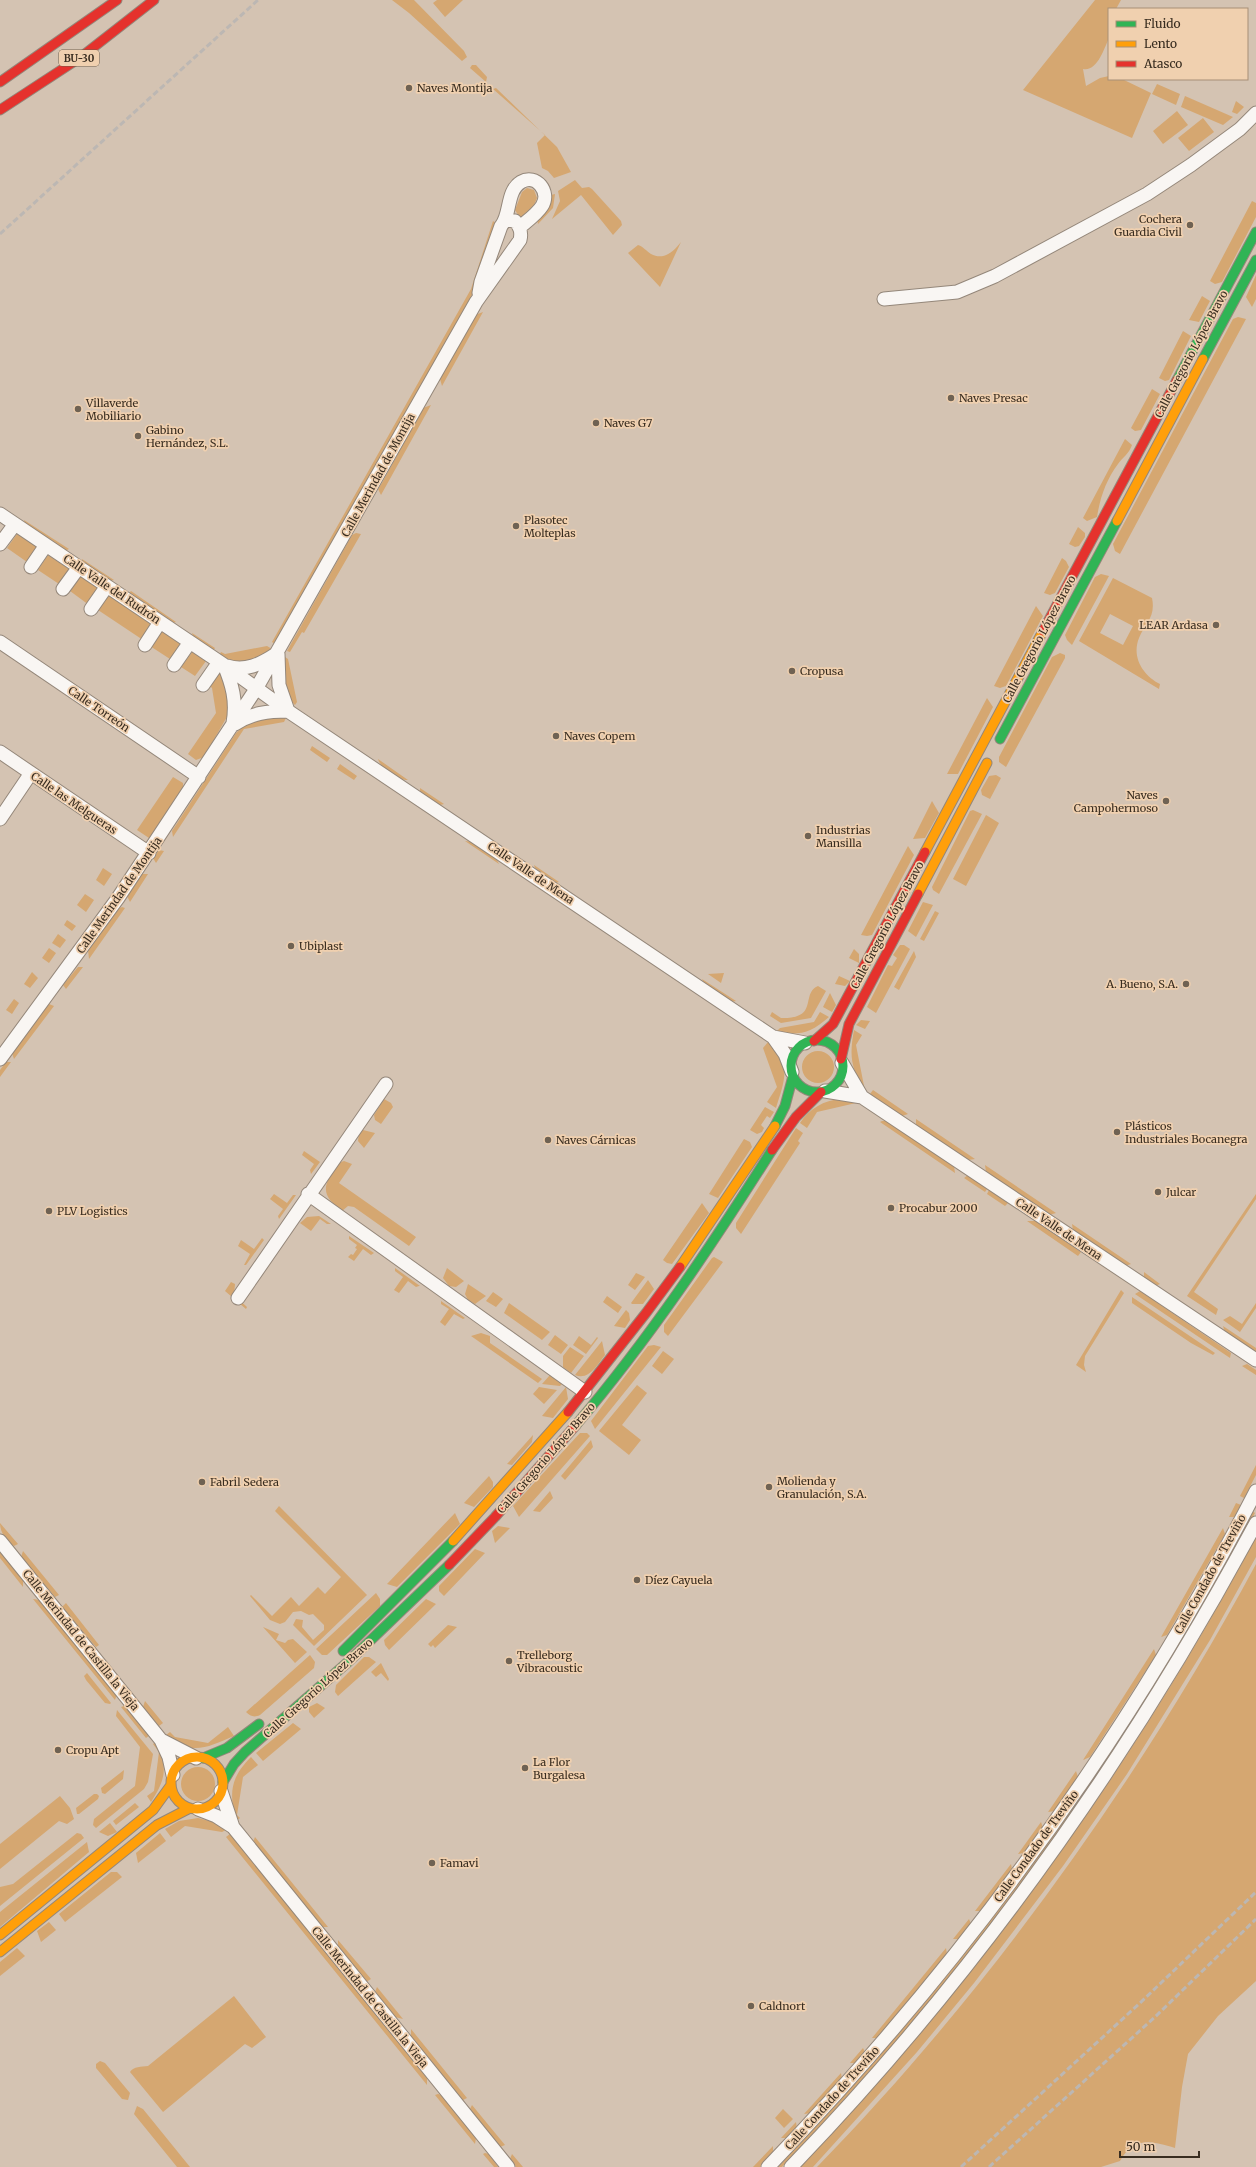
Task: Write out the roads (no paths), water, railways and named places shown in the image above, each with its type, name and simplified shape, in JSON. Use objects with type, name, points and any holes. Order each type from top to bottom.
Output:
[{"type":"main road","name":"BU-30","points":[[0,82],[44,53],[117,0]]},
{"type":"main road","name":"BU-30","points":[[0,110],[81,57],[154,0]]},
{"type":"main road","name":"Calle Gregorio López Bravo","points":[[810,1042],[833,1024],[848,997],[1256,232]]},
{"type":"main road","name":"Calle Gregorio López Bravo","points":[[842,1061],[844,1037],[848,1024],[1256,260]]},
{"type":"main road","points":[[810,1042],[831,1045],[837,1051],[842,1061],[839,1080],[823,1091],[811,1091],[802,1088],[792,1074],[791,1064],[795,1052],[810,1042]]},
{"type":"main road","name":"Calle Gregorio López Bravo","points":[[336,1657],[473,1521],[545,1440],[644,1318],[720,1209],[781,1115],[788,1101],[792,1074]]},
{"type":"main road","name":"Calle Gregorio López Bravo","points":[[222,1787],[231,1768],[245,1752],[370,1642],[427,1587],[491,1520],[544,1461],[600,1395],[649,1331],[729,1219],[799,1111],[823,1091]]},
{"type":"main road","name":"Calle Gregorio López Bravo","points":[[200,1758],[227,1748],[264,1720]]},
{"type":"main road","points":[[0,1935],[153,1810],[184,1761],[200,1758],[217,1767],[222,1787],[215,1802],[194,1808],[157,1825],[0,1952]]},
{"type":"main road","points":[[172,1780],[177,1799],[194,1808]]},
{"type":"street","points":[[884,299],[957,292],[995,276],[1147,194],[1191,165],[1240,129],[1256,113]]},
{"type":"street","name":"Calle Merindad de Montija","points":[[0,1059],[80,951],[149,854],[256,689],[278,653],[479,297],[516,247],[521,236],[520,227],[542,206],[544,190],[539,183],[526,181],[521,182],[516,188],[510,201],[507,220],[501,226],[481,282],[479,297]]},
{"type":"street","points":[[507,220],[515,221],[520,227]]},
{"type":"street","name":"Calle Valle del Rudrón","points":[[0,514],[222,663],[256,689]]},
{"type":"street","points":[[0,544],[15,524]]},
{"type":"street","points":[[30,567],[46,545]]},
{"type":"street","points":[[63,589],[79,567]]},
{"type":"street","points":[[92,609],[107,586]]},
{"type":"street","points":[[145,644],[160,622]]},
{"type":"street","name":"Calle Torreón","points":[[0,642],[199,777]]},
{"type":"street","points":[[174,664],[190,642]]},
{"type":"street","points":[[232,726],[253,714],[288,711],[279,685],[278,653]]},
{"type":"street","name":"Calle Valle del Rudrón","points":[[222,663],[240,669],[252,666],[278,653]]},
{"type":"street","points":[[203,684],[222,663]]},
{"type":"street","name":"Calle Merindad de Montija","points":[[222,663],[234,691],[235,713],[232,726]]},
{"type":"street","name":"Calle Valle de Mena","points":[[256,689],[773,1037],[785,1054],[792,1074]]},
{"type":"street","name":"Calle las Melgueras","points":[[0,752],[149,854]]},
{"type":"street","points":[[0,819],[31,773]]},
{"type":"street","name":"Calle Valle de Mena","points":[[773,1037],[810,1042]]},
{"type":"street","name":"Calle Valle de Mena","points":[[842,1061],[862,1097]]},
{"type":"street","points":[[238,1298],[308,1194],[386,1084]]},
{"type":"street","name":"Calle Valle de Mena","points":[[823,1091],[862,1097],[1256,1360]]},
{"type":"street","name":"Calle Gregorio López Bravo","points":[[308,1194],[585,1392]]},
{"type":"street","name":"Calle Condado de Treviño","points":[[768,2167],[838,2093],[904,2016],[952,1959],[1028,1859],[1090,1772],[1147,1683],[1207,1583],[1256,1491]]},
{"type":"street","name":"Calle Condado de Treviño","points":[[791,2167],[847,2107],[940,1999],[1024,1891],[1131,1737],[1221,1588],[1256,1523]]},
{"type":"street","name":"Calle Merindad de Castilla la Vieja","points":[[0,1541],[161,1740],[169,1757],[172,1780]]},
{"type":"street","name":"Calle Merindad de Castilla la Vieja","points":[[161,1740],[200,1758]]},
{"type":"street","name":"Calle Merindad de Castilla la Vieja","points":[[222,1787],[233,1827]]},
{"type":"street","name":"Calle Merindad de Castilla la Vieja","points":[[194,1808],[216,1816],[233,1827],[508,2167]]},
{"type":"railway","points":[[0,234],[258,0]]},
{"type":"railway","points":[[961,2167],[1140,2003],[1256,1892]]},
{"type":"railway","points":[[989,2167],[1155,2017],[1256,1919]]},
{"type":"place","name":"Naves Montija","points":[[409,88]]},
{"type":"place","name":"Cochera Guardia Civil","points":[[1190,225]]},
{"type":"place","name":"Naves Presac","points":[[951,398]]},
{"type":"place","name":"Villaverde Mobiliario","points":[[78,409]]},
{"type":"place","name":"Naves G7","points":[[596,423]]},
{"type":"place","name":"Gabino Hernández, S.L.","points":[[138,436]]},
{"type":"place","name":"Plasotec Molteplas","points":[[516,526]]},
{"type":"place","name":"LEAR Ardasa","points":[[1216,625]]},
{"type":"place","name":"Cropusa","points":[[792,671]]},
{"type":"place","name":"Naves Copem","points":[[556,736]]},
{"type":"place","name":"Naves Campohermoso","points":[[1166,801]]},
{"type":"place","name":"Industrias Mansilla","points":[[808,836]]},
{"type":"place","name":"Ubiplast","points":[[291,946]]},
{"type":"place","name":"A. Bueno, S.A.","points":[[1186,984]]},
{"type":"place","name":"Plásticos Industriales Bocanegra","points":[[1117,1132]]},
{"type":"place","name":"Naves Cárnicas","points":[[548,1140]]},
{"type":"place","name":"Julcar","points":[[1158,1192]]},
{"type":"place","name":"Procabur 2000","points":[[891,1208]]},
{"type":"place","name":"PLV Logistics","points":[[49,1211]]},
{"type":"place","name":"Fabril Sedera","points":[[202,1482]]},
{"type":"place","name":"Molienda y Granulación, S.A.","points":[[769,1487]]},
{"type":"place","name":"Díez Cayuela","points":[[637,1580]]},
{"type":"place","name":"Trelleborg Vibracoustic","points":[[509,1661]]},
{"type":"place","name":"Cropu Apt","points":[[58,1750]]},
{"type":"place","name":"La Flor Burgalesa","points":[[525,1768]]},
{"type":"place","name":"Famavi","points":[[432,1863]]},
{"type":"place","name":"Caldnort","points":[[751,2006]]}]
